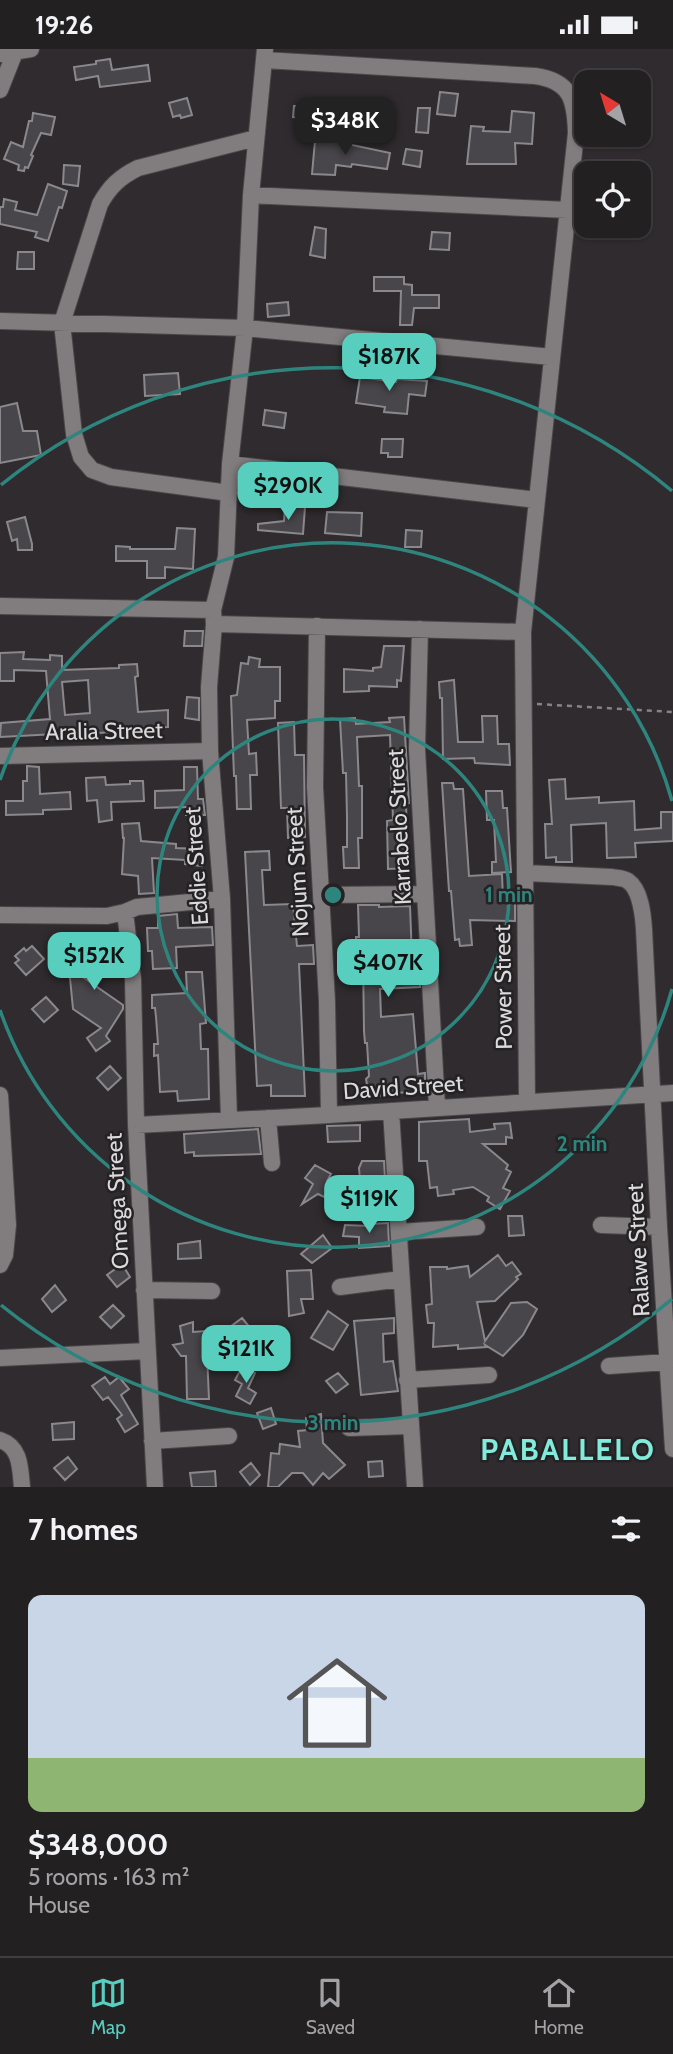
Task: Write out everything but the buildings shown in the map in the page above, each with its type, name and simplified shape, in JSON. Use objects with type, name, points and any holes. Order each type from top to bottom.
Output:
[{"type":"street","points":[[0,90],[15,52]]},
{"type":"street","name":"Eddie Street","points":[[229,1119],[222,899],[210,751],[209,687],[214,617],[226,557],[230,464],[245,328],[251,195],[264,55]]},
{"type":"street","name":"Power Street","points":[[264,55],[551,78],[561,84],[570,96],[576,112],[576,133],[523,632],[527,1101]]},
{"type":"street","points":[[229,493],[111,477],[92,470],[81,457],[74,434],[62,323],[100,204],[122,176],[138,168],[256,138]]},
{"type":"street","points":[[251,195],[568,210]]},
{"type":"street","points":[[0,321],[245,328],[552,357]]},
{"type":"street","points":[[230,464],[537,500]]},
{"type":"street","points":[[0,606],[214,617],[317,626],[523,632]]},
{"type":"street","name":"Nojum Street","points":[[317,626],[315,787],[327,1001],[330,1115]]},
{"type":"street","name":"Karrabelo Street","points":[[420,628],[417,749],[437,1107]]},
{"type":"street","name":"Aralia Street","points":[[0,756],[210,751]]},
{"type":"street","name":"Ralawe Street","points":[[525,873],[611,877],[627,881],[640,906],[644,929],[652,1094],[666,1207],[659,1227],[673,1449]]},
{"type":"street","points":[[322,895],[425,894]]},
{"type":"street","points":[[0,915],[98,916],[125,912],[137,907],[222,899]]},
{"type":"street","name":"Omega Street","points":[[125,912],[133,979],[136,1125],[155,1487]]},
{"type":"street","name":"David Street","points":[[136,1125],[673,1093]]},
{"type":"street","points":[[0,1095],[8,1225],[5,1255],[0,1265]]},
{"type":"street","points":[[391,1111],[415,1487]]},
{"type":"street","points":[[268,1118],[272,1163]]},
{"type":"street","points":[[601,1225],[659,1227]]},
{"type":"street","points":[[399,1232],[477,1227]]},
{"type":"street","points":[[340,1287],[401,1279]]},
{"type":"street","points":[[144,1290],[212,1291]]},
{"type":"street","points":[[0,1358],[147,1351]]},
{"type":"street","points":[[610,1366],[667,1362]]},
{"type":"street","points":[[407,1380],[489,1375]]},
{"type":"street","points":[[349,1428],[410,1426]]},
{"type":"street","points":[[152,1441],[229,1436]]},
{"type":"street","points":[[0,1440],[15,1450],[19,1459],[22,1487]]},
{"type":"path","points":[[523,703],[673,712]]},
{"type":"district","name":"PABALLELO","points":[[568,1449]]}]
